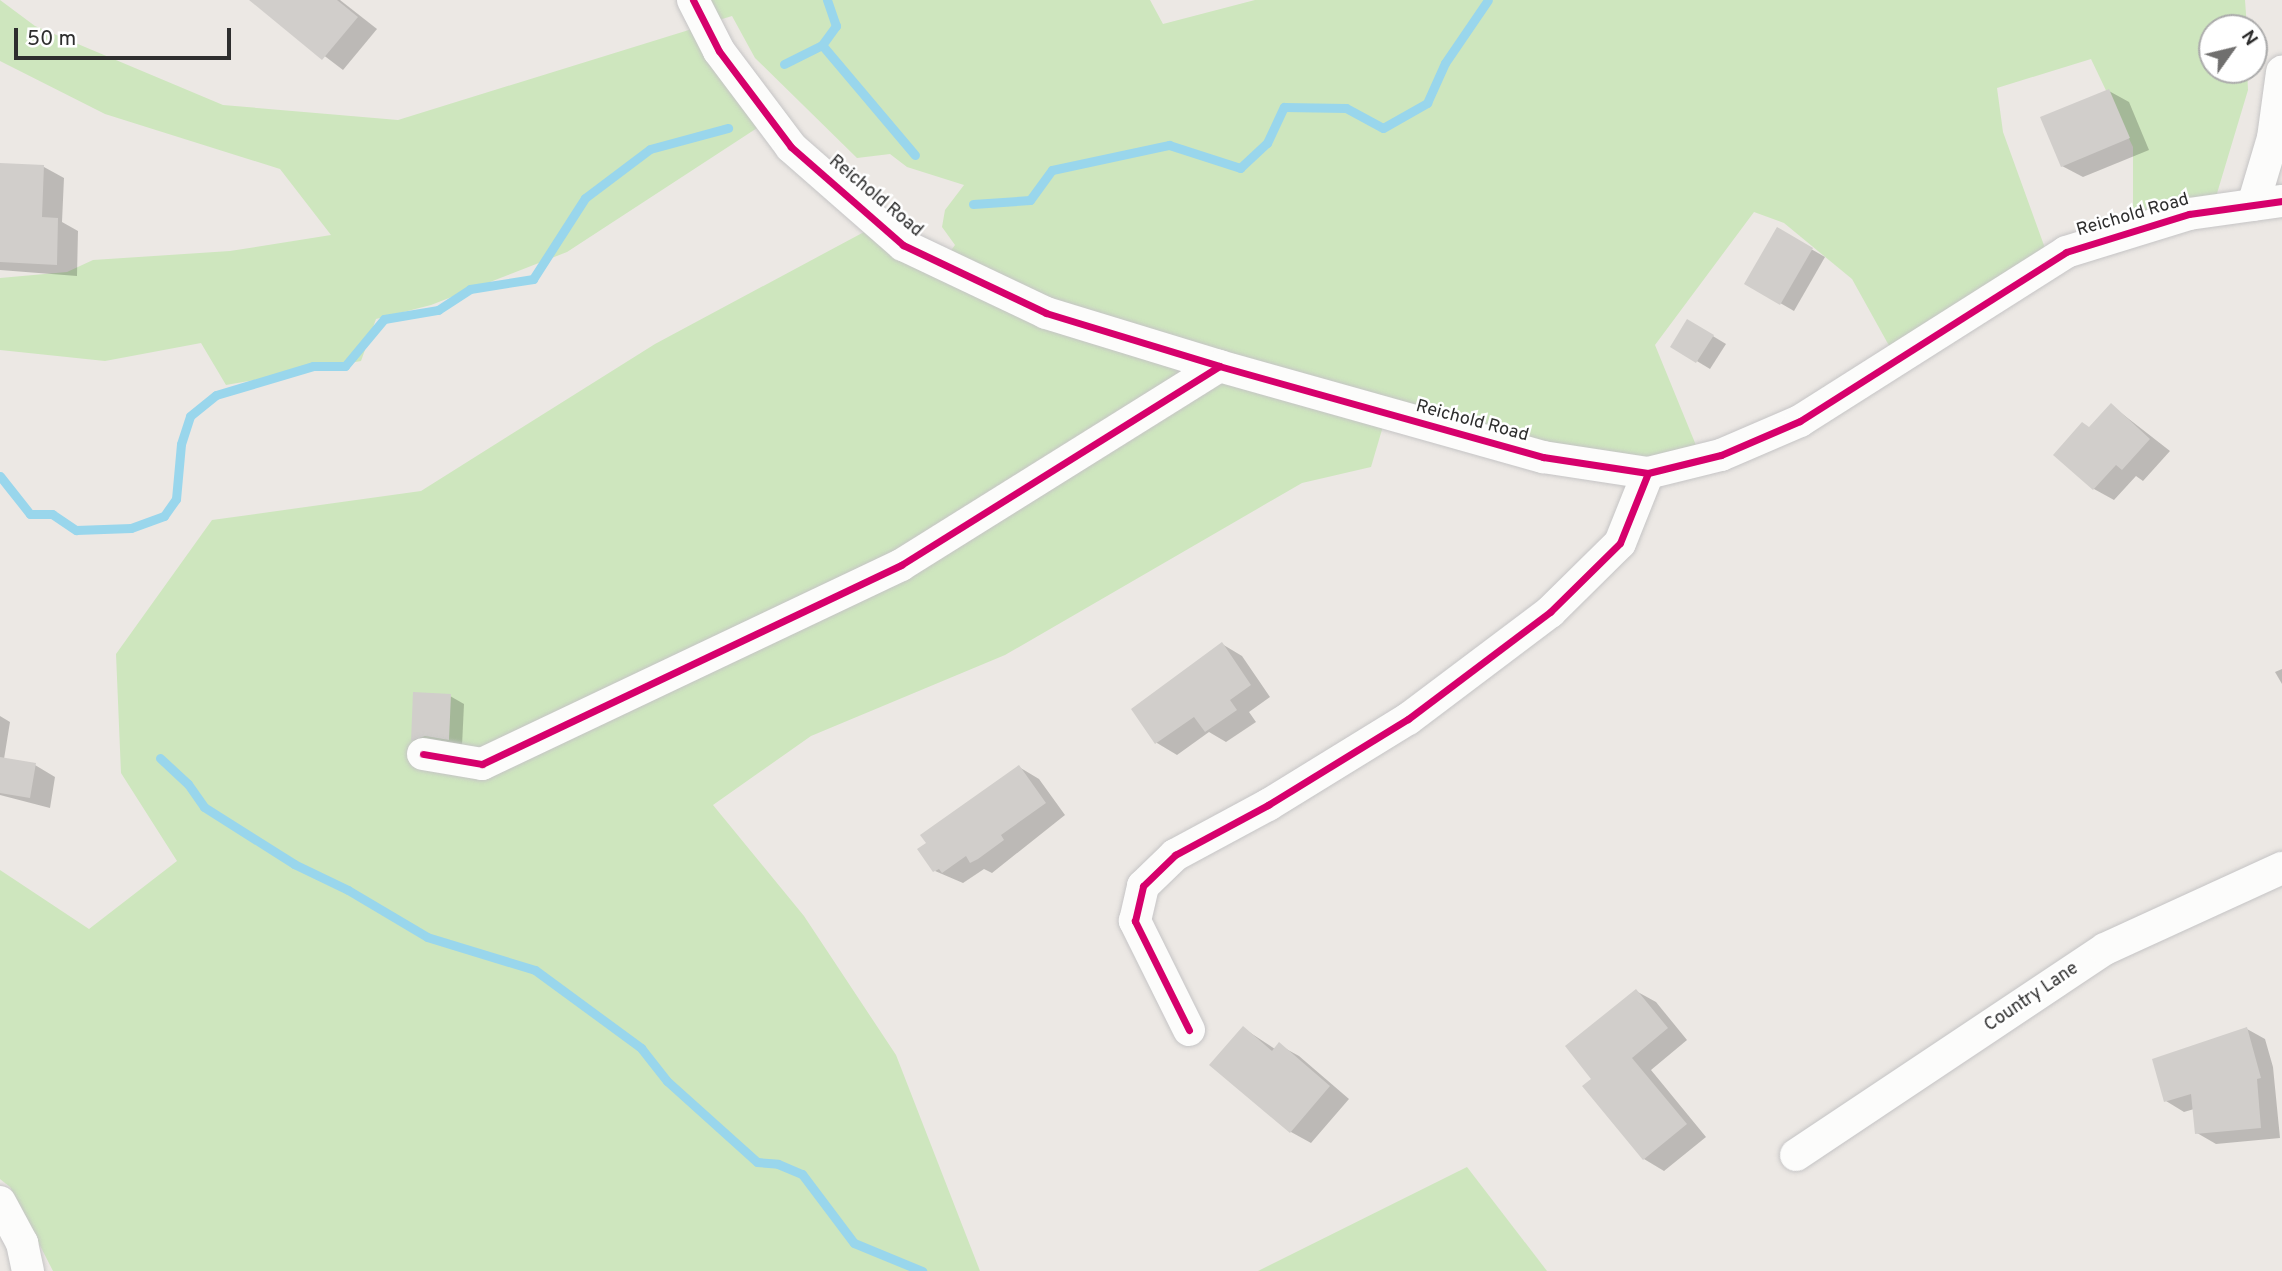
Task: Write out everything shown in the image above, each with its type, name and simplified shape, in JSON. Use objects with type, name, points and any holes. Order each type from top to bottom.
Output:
[{"type":"street","name":"Reichold Road","points":[[693,0],[719,51],[791,147],[903,246],[1046,313],[1219,366],[1544,457],[1648,473],[1721,455],[1800,421],[2066,252],[2189,214],[2267,203]]},
{"type":"street","points":[[2267,203],[2282,72]]},
{"type":"street","points":[[423,754],[482,764],[901,565],[1219,366]]},
{"type":"street","points":[[1189,1030],[1135,921],[1143,886],[1175,855],[1268,805],[1408,719],[1550,612],[1620,543],[1648,473]]},
{"type":"street","name":"Country Lane","points":[[1796,1155],[2105,949],[2282,868]]},
{"type":"street","points":[[0,1202],[22,1242],[27,1271]]},
{"type":"green space","points":[[0,0],[35,26],[223,105],[398,120],[705,25],[693,0],[1150,0],[1163,24],[1255,0],[2245,0],[2246,14],[2198,14],[2198,84],[2248,84],[2248,90],[2212,210],[2133,232],[2133,147],[2091,59],[1997,88],[2003,132],[2050,262],[1897,360],[1852,279],[1784,223],[1754,212],[1655,345],[1702,460],[1648,473],[1386,416],[1371,467],[1302,483],[1005,655],[811,736],[713,805],[804,916],[896,1055],[980,1271],[53,1271],[10,1187],[0,1179],[0,870],[89,929],[177,861],[121,773],[116,654],[212,520],[421,491],[655,344],[879,224],[942,263],[955,245],[942,227],[945,210],[964,185],[907,167],[890,154],[857,158],[755,58],[732,16],[706,24],[771,119],[567,252],[431,305],[376,319],[361,361],[226,385],[201,343],[105,361],[0,350],[0,278],[67,272],[93,260],[230,251],[331,235],[280,169],[105,114],[0,61]]},
{"type":"green space","points":[[1467,1167],[1547,1271],[1258,1271]]},
{"type":"building","points":[[249,0],[337,0],[358,17],[322,60]]},
{"type":"building","points":[[2109,89],[2130,138],[2061,167],[2040,117]]},
{"type":"building","points":[[0,163],[44,165],[42,217],[58,218],[57,265],[0,262]]},
{"type":"building","points":[[1777,227],[1813,248],[1780,305],[1744,284]]},
{"type":"building","points":[[1687,319],[1714,335],[1696,363],[1670,347]]},
{"type":"building","points":[[2111,403],[2150,439],[2122,470],[2116,465],[2093,490],[2053,455],[2082,422],[2089,427]]},
{"type":"building","points":[[1222,642],[1251,685],[1230,700],[1237,710],[1205,732],[1194,717],[1155,744],[1131,709]]},
{"type":"building","points":[[413,692],[451,694],[449,740],[425,736],[411,741]]},
{"type":"building","points":[[0,757],[36,763],[30,798],[0,793]]},
{"type":"building","points":[[1019,765],[1046,803],[1001,835],[1004,840],[978,859],[970,863],[966,856],[942,873],[939,869],[933,872],[917,849],[926,843],[920,835]]},
{"type":"building","points":[[1636,989],[1668,1028],[1632,1058],[1687,1124],[1643,1160],[1582,1086],[1591,1079],[1565,1046]]},
{"type":"building","points":[[1243,1026],[1272,1051],[1279,1042],[1330,1086],[1290,1133],[1209,1065]]},
{"type":"building","points":[[2247,1027],[2261,1078],[2257,1079],[2261,1128],[2195,1134],[2191,1094],[2164,1102],[2152,1059]]},
{"type":"waterway","points":[[784,64],[822,45],[836,26],[827,0]]},
{"type":"waterway","points":[[973,204],[1030,200],[1052,170],[1169,145],[1240,168],[1267,143],[1284,107],[1346,108],[1383,128],[1427,103],[1445,63],[1488,0]]},
{"type":"waterway","points":[[822,45],[915,155]]},
{"type":"waterway","points":[[0,476],[30,514],[52,514],[76,530],[131,528],[164,516],[176,499],[181,444],[190,416],[216,395],[313,366],[345,366],[384,319],[438,310],[470,289],[533,279],[585,198],[650,149],[728,128]]},
{"type":"waterway","points":[[160,758],[188,784],[204,807],[294,864],[348,890],[427,937],[535,970],[641,1048],[667,1081],[757,1162],[778,1164],[802,1174],[854,1243],[922,1271]]},
{"type":"cycle path","points":[[693,0],[719,51],[791,147],[903,245],[1046,313],[1219,366],[1543,457],[1648,473],[1721,455],[1800,421],[2066,252],[2189,214],[2282,201]]},
{"type":"cycle path","points":[[423,754],[482,764],[901,565],[1219,366]]},
{"type":"cycle path","points":[[1189,1030],[1135,921],[1143,886],[1175,855],[1268,805],[1408,719],[1550,612],[1620,543],[1648,473]]}]
